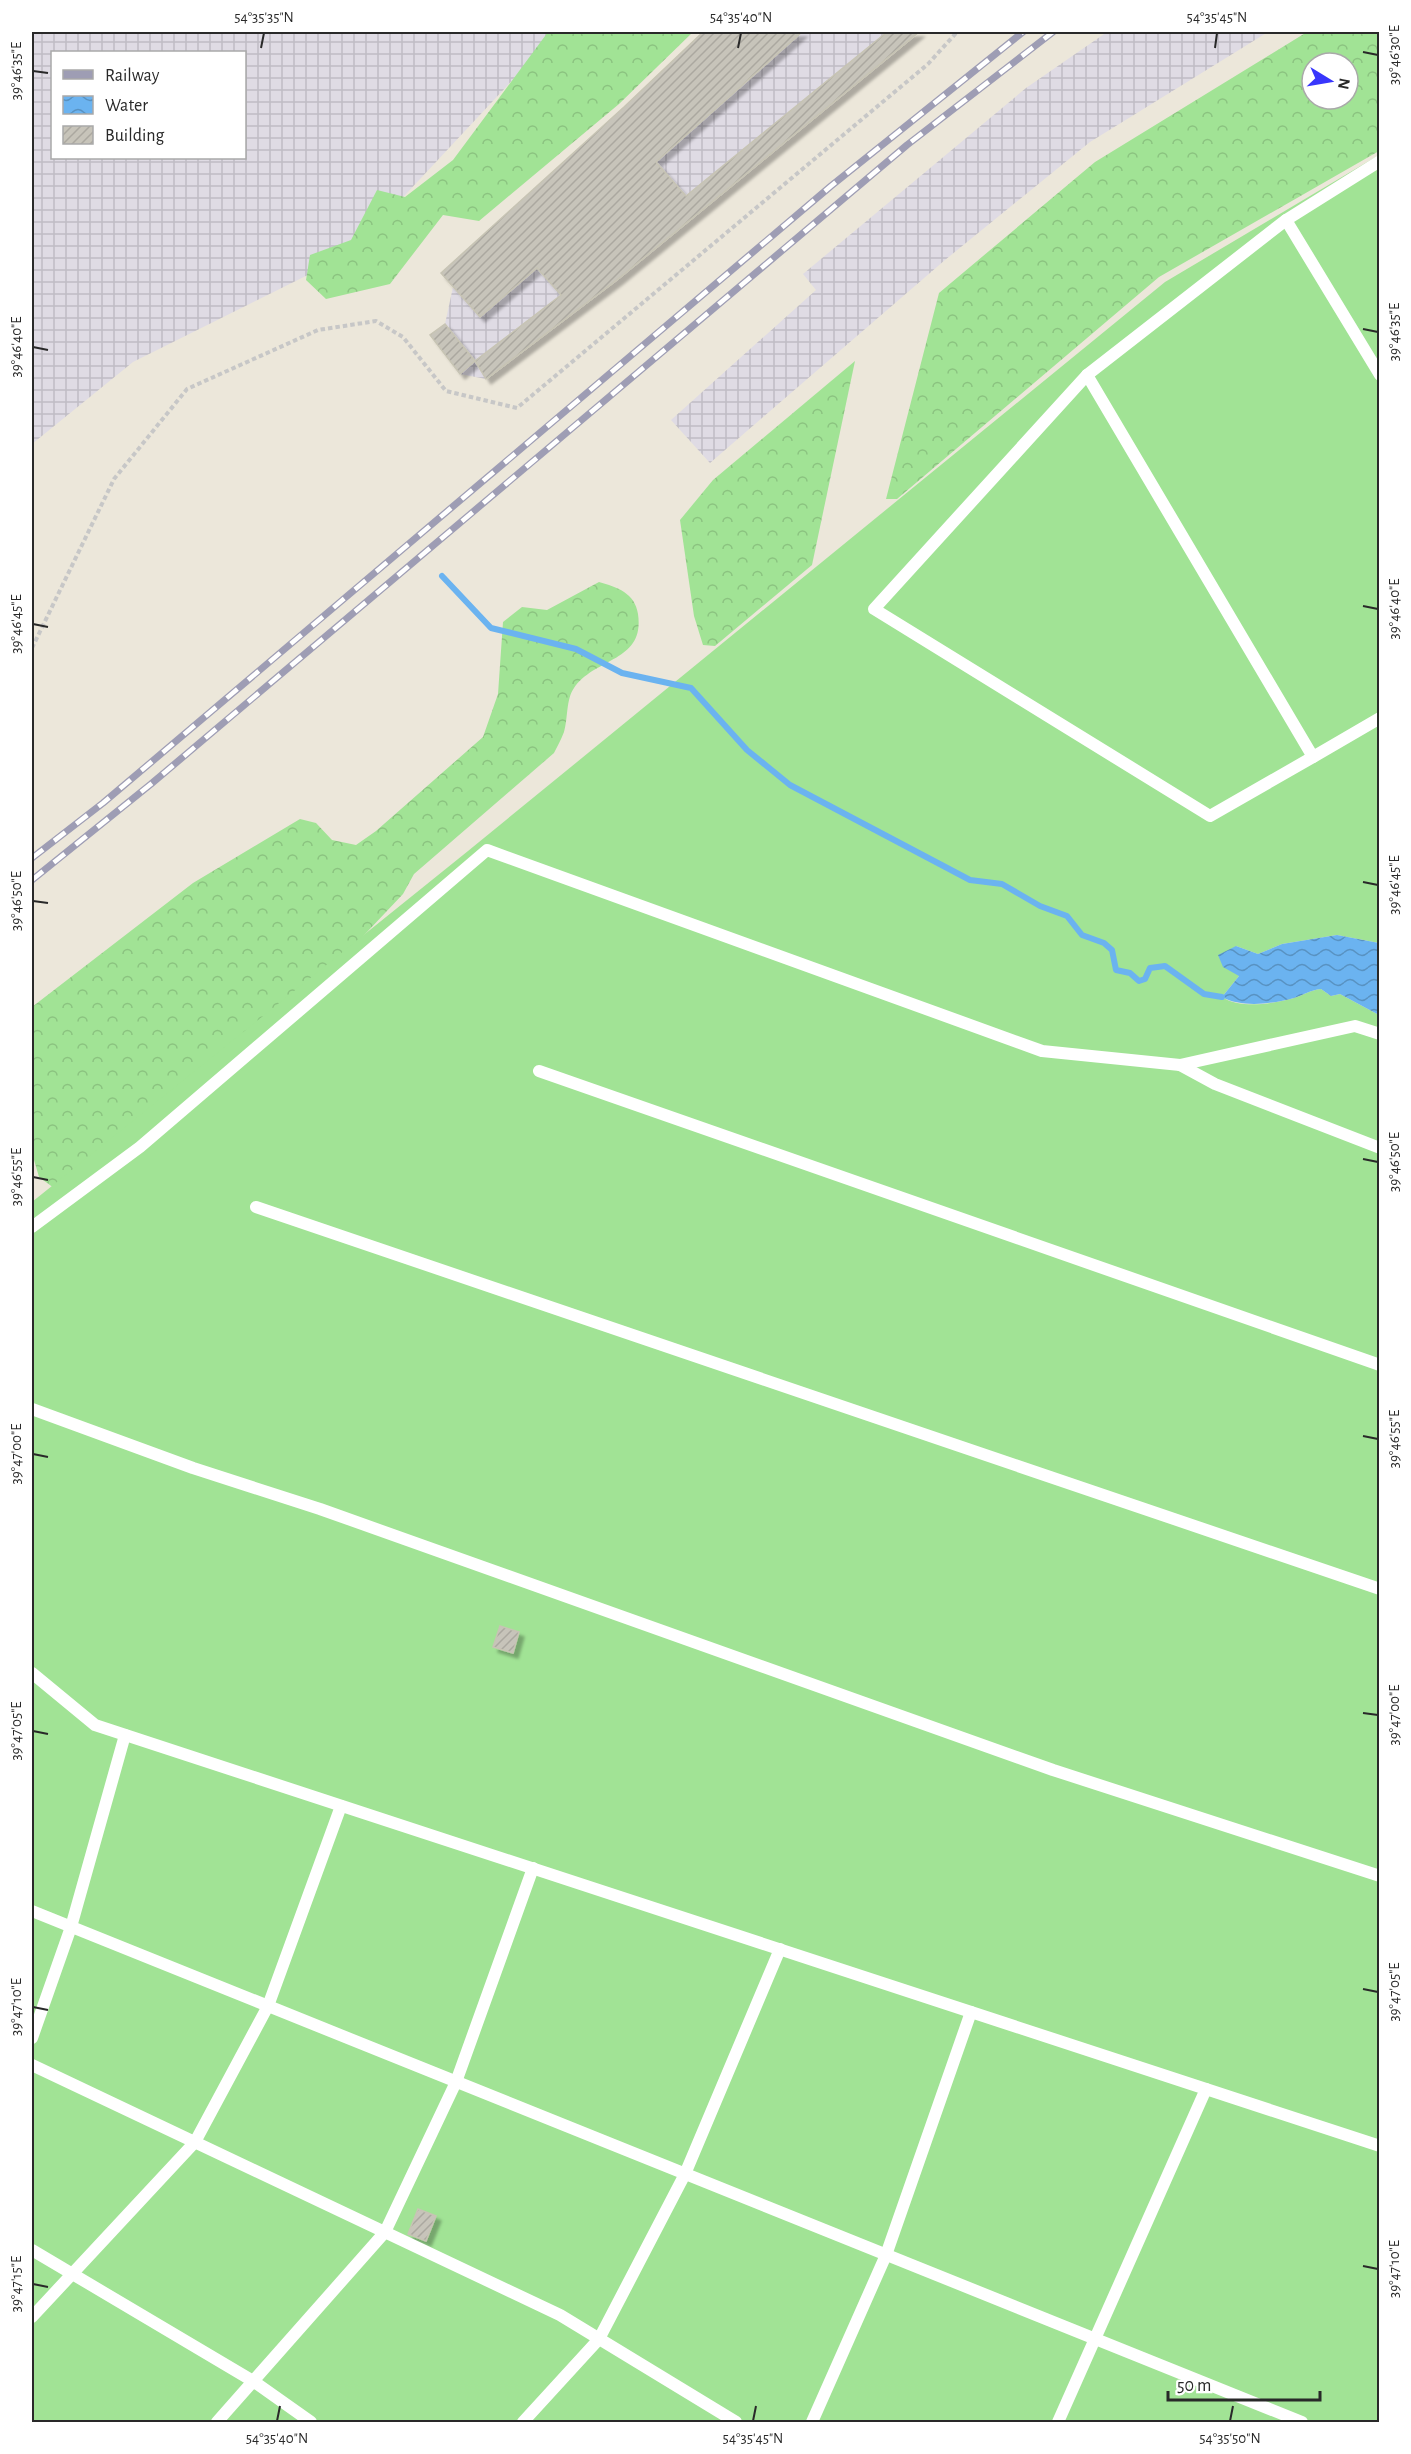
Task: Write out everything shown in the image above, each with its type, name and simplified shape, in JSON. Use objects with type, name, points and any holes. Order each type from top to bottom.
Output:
[{"type":"lane","points":[[1380,161],[1286,220],[1087,375],[874,609],[1210,816],[1380,718]]},
{"type":"lane","points":[[1286,220],[1380,375]]},
{"type":"lane","points":[[1087,375],[1313,757]]},
{"type":"lane","points":[[32,1227],[140,1147],[487,850],[1042,1051],[1180,1065],[1355,1026],[1380,1034]]},
{"type":"lane","points":[[1180,1065],[1215,1084],[1380,1148]]},
{"type":"lane","points":[[539,1071],[1380,1365]]},
{"type":"lane","points":[[256,1207],[1380,1589]]},
{"type":"lane","points":[[32,1409],[193,1468],[342,1517],[1053,1770],[1380,1876]]},
{"type":"lane","points":[[32,1673],[95,1725],[1380,2146]]},
{"type":"lane","points":[[32,2038],[71,1927],[125,1735]]},
{"type":"lane","points":[[32,2317],[195,2142],[268,2006],[341,1806]]},
{"type":"lane","points":[[217,2422],[385,2232],[456,2082],[532,1868]]},
{"type":"lane","points":[[32,1911],[1302,2422]]},
{"type":"lane","points":[[523,2422],[599,2339],[685,2174],[780,1950]]},
{"type":"lane","points":[[812,2422],[886,2255],[970,2012]]},
{"type":"lane","points":[[32,2064],[560,2315],[736,2422]]},
{"type":"lane","points":[[1058,2422],[1206,2089]]},
{"type":"lane","points":[[32,2250],[253,2381],[311,2422]]},
{"type":"path","points":[[32,648],[114,479],[187,389],[318,330],[376,321],[403,336],[446,391],[517,408],[928,64],[957,32]]},
{"type":"shaded area","points":[[32,32],[562,32],[547,43],[350,254],[133,362],[32,444]]},
{"type":"shaded area","points":[[703,32],[919,32],[618,279],[486,379],[460,374],[430,335],[445,324],[453,287],[441,273]]},
{"type":"shaded area","points":[[1107,32],[1268,32],[1090,142],[945,260],[710,463],[671,420],[816,290],[803,274],[1026,88]]},
{"type":"green space","points":[[548,32],[693,32],[619,104],[479,221],[443,215],[390,284],[326,299],[306,280],[310,255],[351,240],[377,190],[405,197],[453,160]]},
{"type":"green space","points":[[1307,32],[1379,32],[1379,151],[1159,277],[897,499],[886,499],[939,293],[1095,162]]},
{"type":"green space","points":[[1379,155],[1379,943],[1337,935],[1282,944],[1258,954],[1236,946],[1239,976],[1222,997],[1238,1003],[1267,1003],[1294,998],[1321,989],[1331,996],[1340,994],[1379,1015],[1379,2422],[32,2422],[32,1202],[468,851],[1165,282]]},
{"type":"green space","points":[[855,361],[812,565],[715,646],[703,645],[694,616],[680,520],[713,480]]},
{"type":"green space","points":[[599,582],[629,596],[638,614],[638,630],[634,641],[626,650],[583,678],[574,688],[571,693],[564,732],[554,753],[414,874],[403,894],[298,1005],[58,1191],[39,1177],[32,1153],[32,1007],[193,883],[300,819],[316,823],[332,840],[356,845],[376,831],[483,737],[498,694],[503,622],[522,607],[547,610]]},
{"type":"water","points":[[1337,935],[1379,943],[1379,1015],[1340,994],[1331,996],[1321,989],[1294,998],[1267,1003],[1239,1003],[1222,997],[1239,976],[1223,967],[1218,955],[1236,946],[1258,954],[1282,944]]},
{"type":"building","points":[[703,32],[802,32],[656,162],[686,196],[887,32],[919,32],[618,279],[486,379],[475,361],[561,295],[537,268],[480,317],[441,273]]},
{"type":"building","points":[[445,324],[475,361],[460,374],[430,335]]},
{"type":"building","points":[[500,1626],[519,1632],[513,1653],[493,1647]]},
{"type":"building","points":[[418,2209],[436,2216],[426,2241],[408,2234]]},
{"type":"waterway","points":[[442,576],[491,628],[576,649],[622,673],[691,688],[747,750],[790,785],[970,880],[1002,884],[1040,906],[1067,916],[1082,935],[1104,943],[1112,950],[1116,970],[1130,973],[1139,981],[1145,979],[1150,968],[1165,966],[1204,994],[1222,997]]},
{"type":"railway","points":[[32,858],[103,803],[831,186],[1023,32]]},
{"type":"railway","points":[[32,880],[151,784],[907,145],[1053,32]]}]
